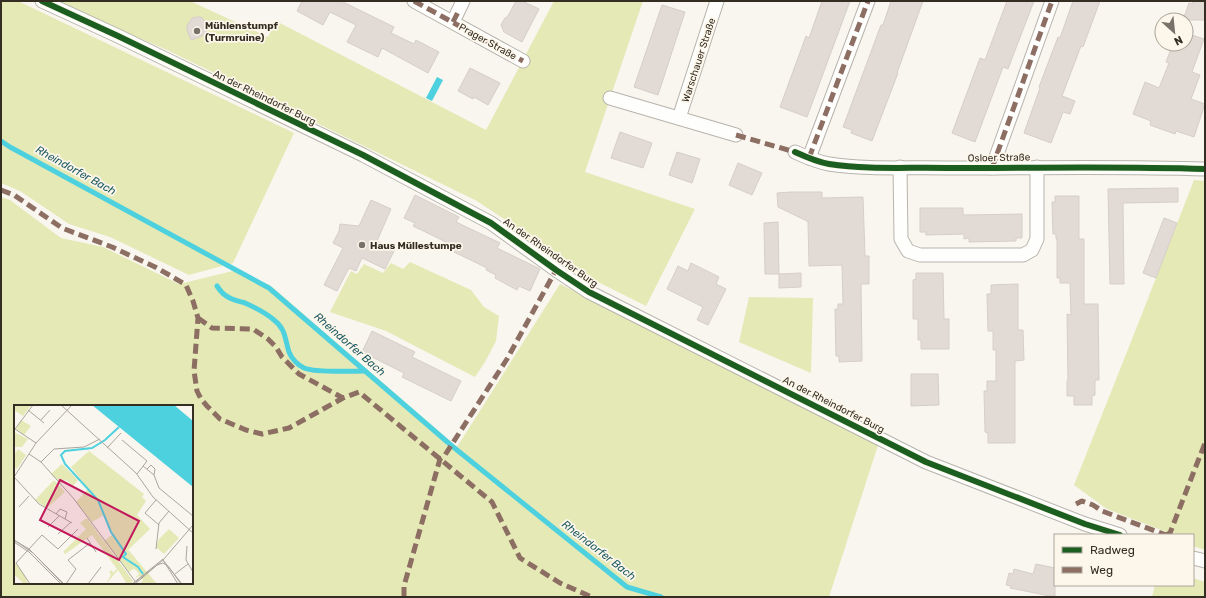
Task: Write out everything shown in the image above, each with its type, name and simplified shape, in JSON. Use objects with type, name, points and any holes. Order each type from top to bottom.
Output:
[{"type":"street","name":"An der Rheindorfer Burg","points":[[42,1],[118,36],[388,168],[492,223],[556,270],[589,292],[926,462],[1085,524],[1117,534]]},
{"type":"street","name":"Prager Straße","points":[[414,1],[523,61]]},
{"type":"street","name":"Prager Straße","points":[[453,22],[463,1]]},
{"type":"street","name":"Warschauer Straße","points":[[679,118],[717,1]]},
{"type":"street","points":[[809,158],[868,1]]},
{"type":"street","name":"Osloer Straße","points":[[992,168],[1052,1]]},
{"type":"street","points":[[610,98],[736,135]]},
{"type":"street","name":"Osloer Straße","points":[[795,152],[829,164],[866,167],[1130,167],[1205,169]]},
{"type":"street","name":"Osloer Straße","points":[[900,167],[901,239],[908,251],[920,255],[1023,255],[1032,250],[1037,239],[1037,167]]},
{"type":"street","points":[[1194,558],[1205,562]]},
{"type":"green space","points":[[1,1],[18,1],[294,133],[233,263],[189,275],[110,237],[69,224],[20,191],[1,183]]},
{"type":"green space","points":[[53,1],[190,1],[268,37],[276,21],[486,130],[554,1],[643,1],[585,172],[695,209],[646,306],[570,268],[542,250],[507,221],[477,201],[167,50]]},
{"type":"green space","points":[[1194,180],[1205,181],[1205,550],[1194,546],[1194,534],[1171,534],[1107,509],[1074,485]]},
{"type":"green space","points":[[1,197],[10,200],[61,238],[103,247],[179,284],[237,270],[271,286],[457,447],[560,284],[880,439],[829,597],[1,597]]},
{"type":"green space","points":[[410,262],[471,290],[484,307],[499,316],[496,341],[475,377],[386,331],[330,312],[351,271],[357,274],[364,264],[383,273],[391,263],[403,269]]},
{"type":"green space","points":[[749,297],[813,298],[811,373],[739,342]]},
{"type":"green space","points":[[1194,578],[1205,582],[1205,597],[1152,597],[1155,586],[1194,586]]},
{"type":"water","points":[[437,77],[443,80],[432,101],[426,98]]},
{"type":"building","points":[[302,1],[341,1],[394,27],[391,33],[414,44],[416,40],[439,52],[428,73],[382,48],[378,57],[347,42],[356,25],[330,12],[323,25],[297,11]]},
{"type":"building","points":[[516,1],[522,1],[539,9],[522,42],[504,32],[501,25]]},
{"type":"building","points":[[822,1],[850,1],[807,117],[780,107],[806,36],[809,38]]},
{"type":"building","points":[[891,1],[923,1],[872,141],[851,133],[852,130],[843,127]]},
{"type":"building","points":[[1007,1],[1034,1],[1008,69],[1003,67],[975,142],[952,133],[980,58],[985,60]]},
{"type":"building","points":[[1073,1],[1100,1],[1083,47],[1081,46],[1062,96],[1075,101],[1070,114],[1063,112],[1051,143],[1024,133],[1040,88],[1039,87],[1058,37],[1060,38]]},
{"type":"building","points":[[1193,1],[1205,1],[1205,20],[1194,20],[1194,12],[1186,12],[1189,3],[1192,4]]},
{"type":"building","points":[[662,5],[685,12],[658,95],[634,87]]},
{"type":"building","name":"Mühlenstumpf (Turmruine)","points":[[201,17],[207,24],[206,32],[202,36],[191,40],[187,26],[192,18]]},
{"type":"building","points":[[1194,36],[1204,39],[1192,72],[1200,75],[1191,99],[1205,104],[1194,137],[1176,131],[1175,134],[1150,125],[1151,121],[1133,114],[1145,82],[1159,88],[1169,63],[1166,62],[1170,52],[1194,52]]},
{"type":"building","points":[[470,68],[500,83],[488,105],[474,97],[473,99],[458,91]]},
{"type":"building","points":[[620,132],[652,143],[643,168],[611,158]]},
{"type":"building","points":[[677,152],[700,159],[692,183],[669,175]]},
{"type":"building","points":[[738,163],[762,173],[752,195],[729,185]]},
{"type":"building","points":[[1178,188],[1178,202],[1123,203],[1124,284],[1110,284],[1108,189]]},
{"type":"building","points":[[822,192],[822,198],[863,197],[865,256],[869,256],[869,284],[861,284],[862,361],[839,362],[839,356],[836,356],[835,309],[838,309],[838,304],[843,304],[842,265],[809,266],[809,222],[778,207],[777,193]]},
{"type":"building","points":[[415,195],[459,217],[456,222],[500,243],[497,248],[540,269],[530,291],[519,286],[517,290],[495,278],[496,275],[486,270],[487,268],[454,252],[456,249],[445,244],[446,242],[413,226],[415,223],[404,218]]},
{"type":"building","points":[[1055,196],[1079,196],[1079,239],[1084,239],[1084,304],[1098,304],[1099,380],[1095,380],[1095,395],[1092,396],[1092,405],[1074,405],[1074,396],[1067,396],[1067,314],[1071,315],[1070,283],[1060,283],[1060,278],[1057,278],[1057,239],[1056,234],[1053,234],[1052,202],[1055,202]]},
{"type":"building","name":"Haus Müllestumpe","points":[[371,200],[391,209],[377,241],[395,249],[385,269],[362,258],[356,271],[349,268],[337,291],[324,285],[343,248],[333,243],[339,231],[340,224],[359,226]]},
{"type":"building","points":[[920,208],[963,208],[963,215],[1022,214],[1022,238],[1016,238],[1016,241],[969,242],[969,238],[964,239],[964,234],[926,235],[926,232],[920,232]]},
{"type":"building","points":[[1164,218],[1177,223],[1156,278],[1143,273]]},
{"type":"building","points":[[778,222],[779,274],[765,274],[764,223]]},
{"type":"building","points":[[691,263],[719,277],[716,284],[726,289],[708,325],[697,320],[703,307],[667,289],[678,266],[688,271]]},
{"type":"building","points":[[801,273],[801,287],[779,288],[779,274]]},
{"type":"building","points":[[916,273],[943,273],[944,319],[949,319],[949,349],[921,349],[921,340],[918,340],[918,319],[913,319],[913,280],[916,279]]},
{"type":"building","points":[[1018,284],[1018,330],[1023,330],[1024,360],[1015,361],[1015,443],[988,443],[988,433],[985,432],[984,391],[987,391],[987,381],[996,381],[996,350],[993,350],[993,331],[988,331],[987,294],[991,294],[991,285]]},
{"type":"building","points":[[372,331],[415,352],[412,357],[461,381],[451,401],[402,377],[404,373],[362,352]]},
{"type":"building","points":[[911,374],[938,374],[939,405],[911,406]]},
{"type":"building","points":[[1036,564],[1054,568],[1055,597],[1010,588],[1011,586],[1006,585],[1009,573],[1013,574],[1014,569],[1033,574]]},
{"type":"waterway","name":"Rheindorfer Bach","points":[[1,141],[269,288],[452,446],[627,587],[661,597]]},
{"type":"waterway","points":[[217,286],[227,297],[256,308],[278,323],[283,331],[290,355],[295,362],[302,367],[309,370],[365,371]]},
{"type":"marked path","points":[[414,1],[523,61]]},
{"type":"marked path","points":[[809,158],[868,1]]},
{"type":"marked path","points":[[992,168],[1052,1]]},
{"type":"marked path","points":[[453,22],[459,10]]},
{"type":"marked path","points":[[736,135],[795,152]]},
{"type":"marked path","points":[[1,190],[14,195],[62,228],[112,247],[155,267],[186,285],[198,318],[194,371],[197,391],[201,399],[220,419],[246,430],[262,434],[289,428],[343,398],[359,392],[492,502],[520,558],[560,583],[592,597]]},
{"type":"marked path","points":[[404,597],[404,586],[440,459],[445,455],[507,359],[556,270]]},
{"type":"marked path","points":[[198,318],[212,328],[253,329],[268,339],[276,347],[282,357],[299,374],[343,398]]},
{"type":"marked path","points":[[1168,534],[1170,533],[1205,443]]},
{"type":"marked path","points":[[1076,504],[1082,501],[1093,505],[1102,511],[1163,534]]},
{"type":"cycle path","points":[[42,1],[118,36],[363,155],[491,223],[589,292],[926,462],[1085,524],[1117,534]]},
{"type":"cycle path","points":[[795,152],[825,163],[873,168],[1108,167],[1205,169]]},
{"type":"place","name":"Mühlenstumpf (Turmruine)","points":[[197,31]]},
{"type":"place","name":"Haus Müllestumpe","points":[[362,245]]}]
